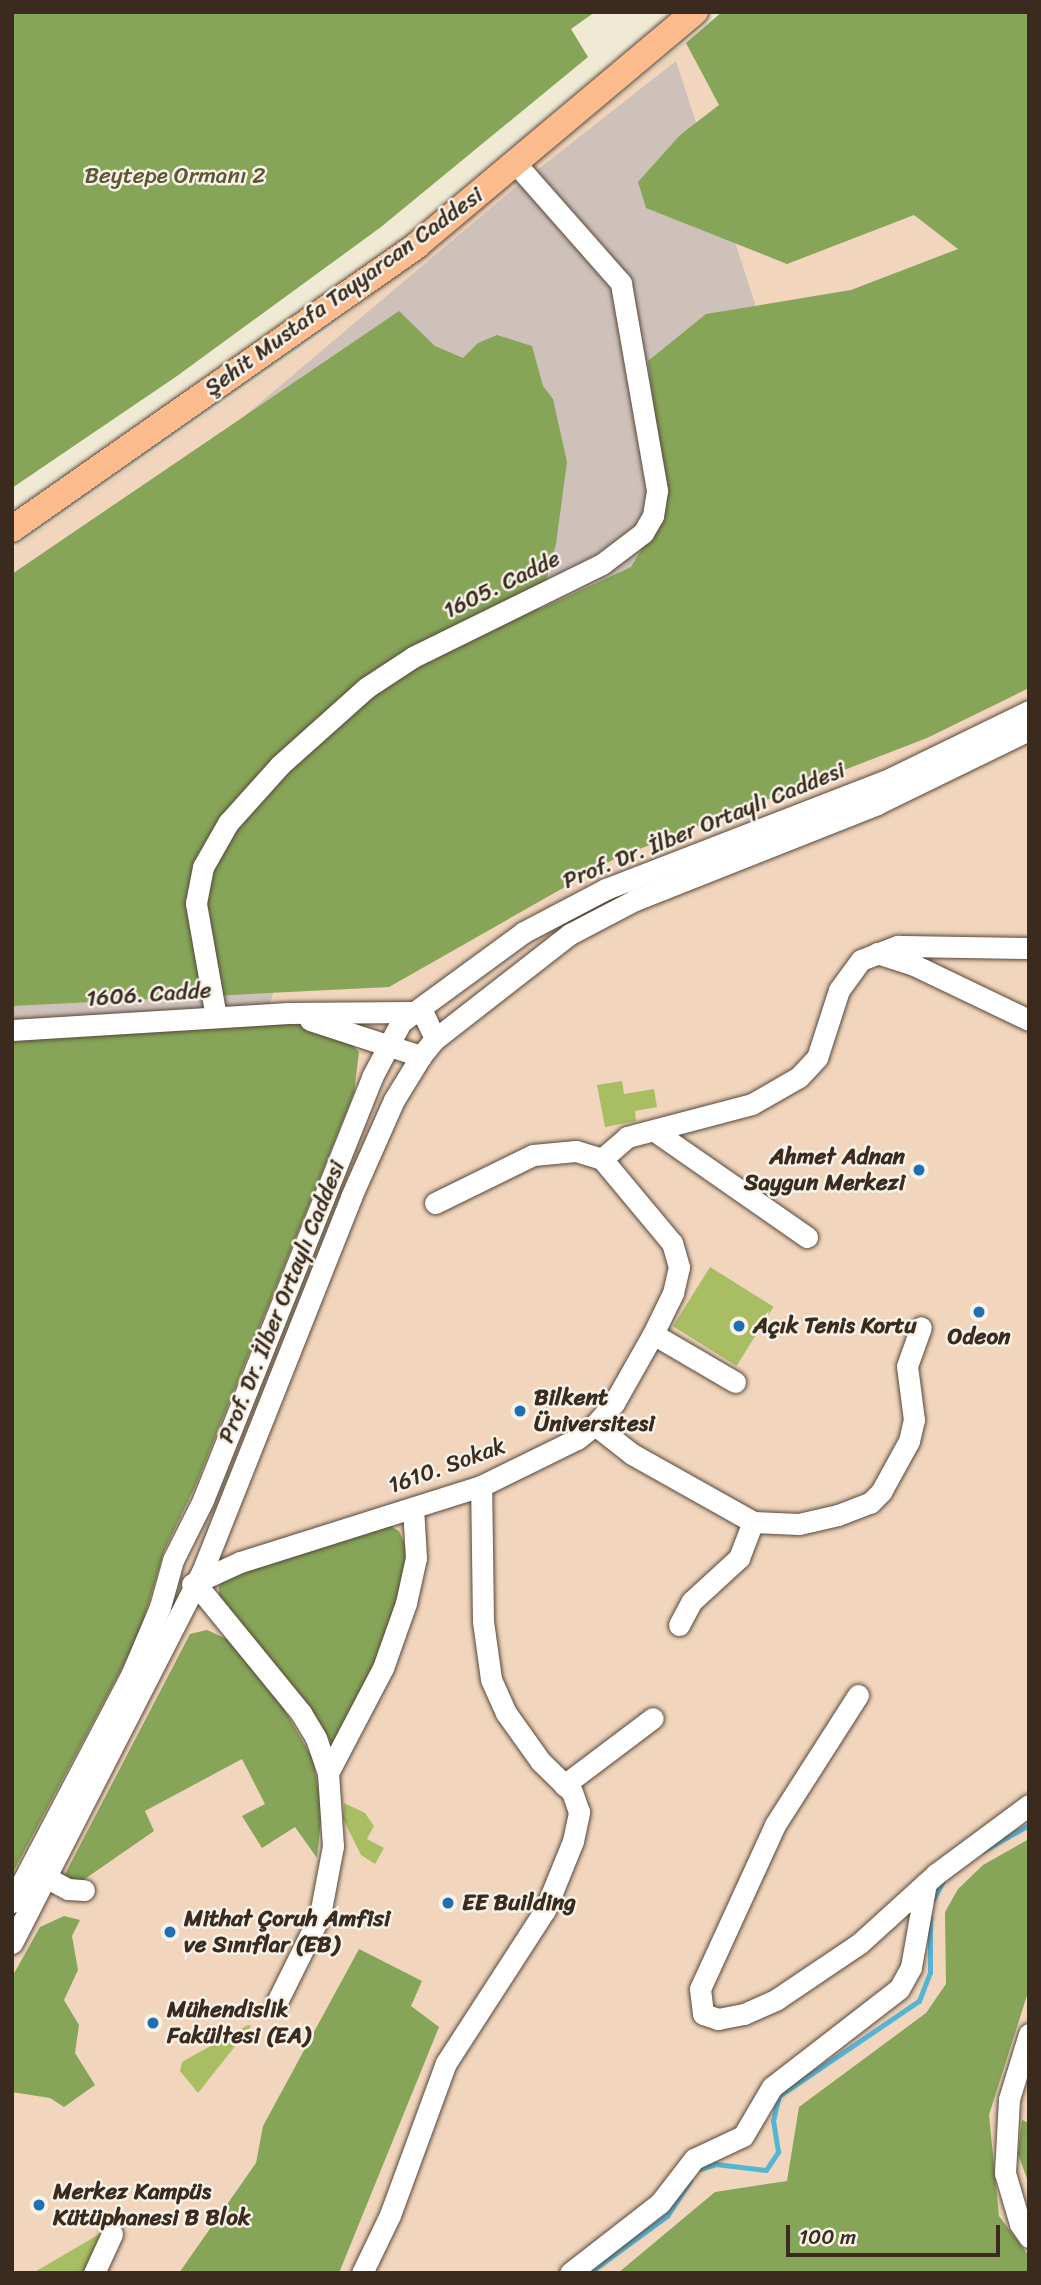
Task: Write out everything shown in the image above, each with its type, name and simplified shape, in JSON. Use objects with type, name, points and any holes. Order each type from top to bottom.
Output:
[{"type":"main road","name":"Şehit Mustafa Tayyarcan Caddesi","points":[[12,529],[395,261],[516,164],[695,12]]},
{"type":"street","name":"1605. Cadde","points":[[216,1017],[196,903],[203,867],[228,823],[280,765],[366,688],[413,657],[602,564],[643,533],[653,516],[657,490],[621,283],[516,164]]},
{"type":"street","name":"Prof. Dr. İlber Ortaylı Caddesi","points":[[12,1942],[40,1874],[132,1673],[172,1566],[203,1500],[389,1043],[412,1012],[524,932],[606,889],[885,781],[1029,711]]},
{"type":"street","name":"Prof. Dr. İlber Ortaylı Caddesi","points":[[12,1902],[40,1874],[206,1571],[351,1197],[394,1100],[421,1056],[435,1039],[570,934],[635,900],[877,804],[1029,730]]},
{"type":"street","points":[[435,1203],[533,1156],[576,1151],[602,1159],[627,1137],[656,1132],[752,1104],[799,1077],[817,1058],[849,972],[877,953],[898,946],[1029,948]]},
{"type":"street","points":[[877,953],[914,965],[1029,1020]]},
{"type":"street","name":"1606. Cadde","points":[[12,1030],[288,1013],[412,1012]]},
{"type":"street","points":[[412,1012],[424,1015],[435,1039]]},
{"type":"street","name":"1606. Cadde","points":[[288,1013],[389,1043]]},
{"type":"street","points":[[389,1043],[421,1056]]},
{"type":"street","points":[[656,1132],[807,1237]]},
{"type":"street","name":"1610. Sokak","points":[[206,1571],[481,1486],[577,1439],[595,1425],[614,1403],[653,1334],[676,1280],[678,1267],[672,1243],[602,1159]]},
{"type":"street","points":[[595,1425],[632,1454],[752,1522],[799,1524],[870,1503],[881,1492],[912,1431],[907,1366],[921,1326]]},
{"type":"street","points":[[653,1334],[735,1382]]},
{"type":"street","points":[[362,2273],[390,2215],[446,2063],[545,1910],[573,1841],[579,1812],[564,1785],[527,1744],[506,1713],[491,1679],[483,1621],[481,1486]]},
{"type":"street","points":[[328,1773],[373,1690],[406,1603],[416,1558],[413,1508]]},
{"type":"street","points":[[679,1625],[692,1601],[739,1558],[752,1522]]},
{"type":"street","points":[[172,1566],[182,1554],[192,1555],[201,1563],[211,1579],[209,1600],[301,1713],[316,1738],[328,1773],[333,1846],[320,1915],[277,2003]]},
{"type":"street","points":[[176,1626],[201,1616],[231,1628]]},
{"type":"street","points":[[858,1695],[775,1825],[700,1989],[703,2014],[718,2019],[744,2014],[777,1999],[860,1943],[926,1883],[1029,1805]]},
{"type":"street","points":[[564,1785],[653,1718]]},
{"type":"street","points":[[40,1874],[68,1889],[84,1890]]},
{"type":"street","points":[[570,2273],[660,2203],[694,2160],[743,2136],[772,2087],[899,1989],[911,1967],[926,1883]]},
{"type":"street","points":[[1029,2034],[1009,2099],[1005,2173],[1020,2224],[1029,2237]]},
{"type":"street","points":[[94,2273],[112,2234]]},
{"type":"shaded area","name":"Bilkent Üniversitesi","points":[[722,12],[1029,12],[1029,2273],[12,2273],[12,550],[324,333]]},
{"type":"shaded area","points":[[676,61],[760,319],[713,512],[282,960],[257,1053],[12,1253],[12,586],[184,467],[518,185]]},
{"type":"green space","name":"Beytepe Ormanı 2","points":[[12,12],[595,12],[571,29],[588,57],[381,227],[177,376],[12,488]]},
{"type":"green space","points":[[722,12],[1029,12],[1029,688],[927,738],[616,858],[389,987],[12,1006],[12,574],[399,311],[435,346],[463,358],[478,343],[497,335],[532,346],[543,386],[553,399],[567,462],[556,544],[538,610],[631,567],[666,508],[648,361],[706,314],[851,290],[958,249],[914,215],[787,264],[646,208],[638,182],[680,135],[719,105],[686,43]]},
{"type":"green space","points":[[287,1018],[340,1033],[359,1052],[354,1093],[195,1487],[164,1551],[139,1636],[12,1874],[12,1040]]},
{"type":"green space","points":[[622,1081],[624,1094],[654,1089],[657,1107],[635,1111],[636,1121],[605,1127],[597,1085]]},
{"type":"green space","points":[[710,1267],[774,1307],[737,1366],[673,1326]]},
{"type":"green space","points":[[387,1524],[399,1531],[407,1549],[401,1590],[362,1696],[333,1744],[219,1598],[219,1585],[227,1578]]},
{"type":"green space","points":[[207,1630],[233,1642],[277,1697],[313,1759],[322,1810],[317,1858],[295,1827],[262,1848],[242,1816],[265,1804],[242,1759],[145,1811],[154,1831],[79,1883],[64,1876],[190,1634]]},
{"type":"green space","points":[[344,1803],[365,1813],[374,1826],[367,1839],[384,1848],[375,1864],[361,1855],[343,1819]]},
{"type":"green space","points":[[1029,1839],[1029,1989],[989,2115],[999,2216],[1029,2256],[1029,2273],[618,2273],[715,2192],[787,2181],[799,2107],[926,2013],[946,1984],[945,1912],[958,1889],[983,1865]]},
{"type":"green space","points":[[64,1916],[80,1920],[72,1936],[78,1970],[64,2000],[79,2025],[75,2053],[95,2085],[64,2107],[50,2098],[12,2092],[12,1977],[40,1927]]},
{"type":"green space","points":[[359,1949],[422,1981],[411,2006],[439,2027],[339,2273],[179,2273],[256,2163],[263,2126]]},
{"type":"green space","points":[[248,2025],[251,2026],[198,2093],[180,2071],[182,2062]]},
{"type":"green space","points":[[1022,2120],[1029,2123],[1029,2184],[1018,2154]]},
{"type":"green space","points":[[108,2229],[90,2273],[33,2273]]},
{"type":"waterway","points":[[983,1851],[1029,1825]]},
{"type":"waterway","points":[[933,1900],[943,1881]]},
{"type":"waterway","points":[[700,2169],[716,2164],[766,2170],[778,2152],[773,2121],[779,2096],[919,2001],[930,1973],[930,1916]]},
{"type":"waterway","points":[[589,2273],[667,2216],[690,2181]]},
{"type":"place","name":"Ahmet Adnan Saygun Merkezi","points":[[919,1170]]},
{"type":"place","name":"Odeon","points":[[979,1312]]},
{"type":"place","name":"Açık Tenis Kortu","points":[[739,1326]]},
{"type":"place","name":"Bilkent Üniversitesi","points":[[520,1411]]},
{"type":"place","name":"EE Building","points":[[448,1903]]},
{"type":"place","name":"Mithat Çoruh Amfisi ve Sınıflar (EB)","points":[[170,1932]]},
{"type":"place","name":"Mühendislik Fakültesi (EA)","points":[[153,2023]]},
{"type":"place","name":"Merkez Kampüs Kütüphanesi B Blok","points":[[39,2205]]}]
